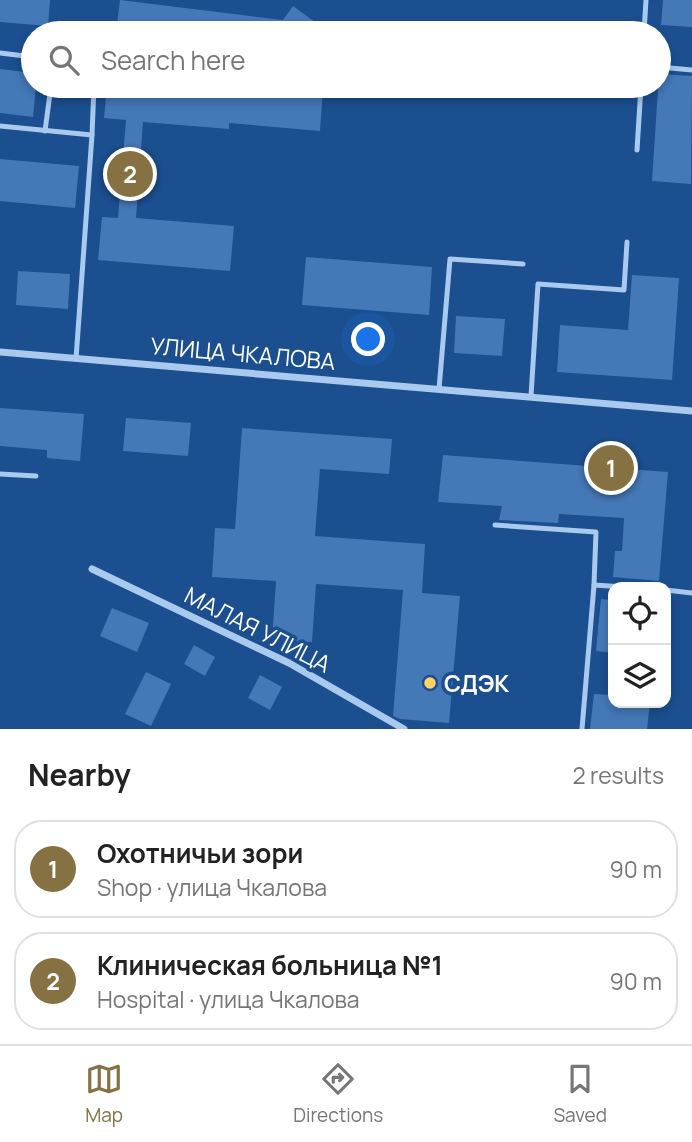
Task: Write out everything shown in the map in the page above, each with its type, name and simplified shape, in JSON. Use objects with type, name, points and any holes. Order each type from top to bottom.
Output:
[{"type":"street","name":"УЛИЦА ЧКАЛОВА","points":[[0,352],[692,411]]},
{"type":"street","name":"МАЛАЯ УЛИЦА","points":[[92,569],[289,663],[404,729]]},
{"type":"lane","points":[[645,21],[646,0]]},
{"type":"lane","points":[[0,53],[21,56]]},
{"type":"lane","points":[[671,69],[692,70]]},
{"type":"lane","points":[[45,131],[49,98]]},
{"type":"lane","points":[[76,359],[94,98]]},
{"type":"lane","points":[[637,150],[640,98]]},
{"type":"lane","points":[[0,126],[92,135]]},
{"type":"lane","points":[[531,396],[538,284],[624,290],[628,242]]},
{"type":"lane","points":[[439,389],[450,259],[523,264]]},
{"type":"lane","points":[[0,474],[36,476]]},
{"type":"lane","points":[[495,524],[596,532],[582,729]]},
{"type":"lane","points":[[594,585],[608,586]]},
{"type":"lane","points":[[671,591],[692,593]]},
{"type":"building","points":[[0,0],[50,0],[48,21],[21,21],[21,24],[0,22]]},
{"type":"building","points":[[120,0],[283,20],[293,6],[314,21],[117,21]]},
{"type":"building","points":[[663,0],[692,0],[692,27],[671,26],[671,21],[661,21]]},
{"type":"building","points":[[0,69],[21,72],[21,98],[35,98],[33,117],[0,113]]},
{"type":"building","points":[[671,75],[692,76],[691,184],[652,181],[657,98],[671,98]]},
{"type":"building","points":[[106,98],[322,98],[320,131],[229,123],[229,129],[143,122],[136,218],[234,226],[230,271],[98,260],[102,217],[118,218],[126,120],[104,118]]},
{"type":"building","points":[[0,159],[79,166],[75,208],[0,201]]},
{"type":"building","points":[[306,257],[432,267],[429,315],[302,305]]},
{"type":"building","points":[[18,271],[70,274],[68,309],[16,305]]},
{"type":"building","points":[[632,275],[679,278],[672,380],[557,372],[560,325],[628,330]]},
{"type":"building","points":[[456,316],[505,319],[502,356],[454,353]]},
{"type":"building","points":[[0,408],[84,414],[80,461],[47,458],[47,450],[0,446]]},
{"type":"building","points":[[126,418],[191,423],[188,456],[123,451]]},
{"type":"building","points":[[242,428],[392,439],[389,474],[320,469],[315,536],[425,544],[422,593],[460,596],[449,723],[400,719],[393,716],[403,590],[316,584],[312,642],[272,640],[276,581],[212,577],[215,528],[235,529]]},
{"type":"building","points":[[443,455],[668,472],[659,581],[613,577],[615,551],[622,551],[624,518],[559,514],[558,523],[499,520],[502,506],[438,502]]},
{"type":"building","points":[[601,599],[608,600],[608,652],[596,651]]},
{"type":"building","points":[[112,608],[149,623],[137,652],[100,636]]},
{"type":"building","points":[[194,645],[215,657],[205,676],[184,664]]},
{"type":"building","points":[[146,672],[171,684],[151,726],[125,714]]},
{"type":"building","points":[[260,675],[282,687],[270,710],[248,698]]},
{"type":"building","points":[[594,694],[608,695],[608,708],[649,708],[647,729],[590,729]]},
{"type":"place","name":"Клиническая больница №1","points":[[130,174]]},
{"type":"place","name":"Охотничьи зори","points":[[611,468]]},
{"type":"place","name":"СДЭК","points":[[430,683]]}]
